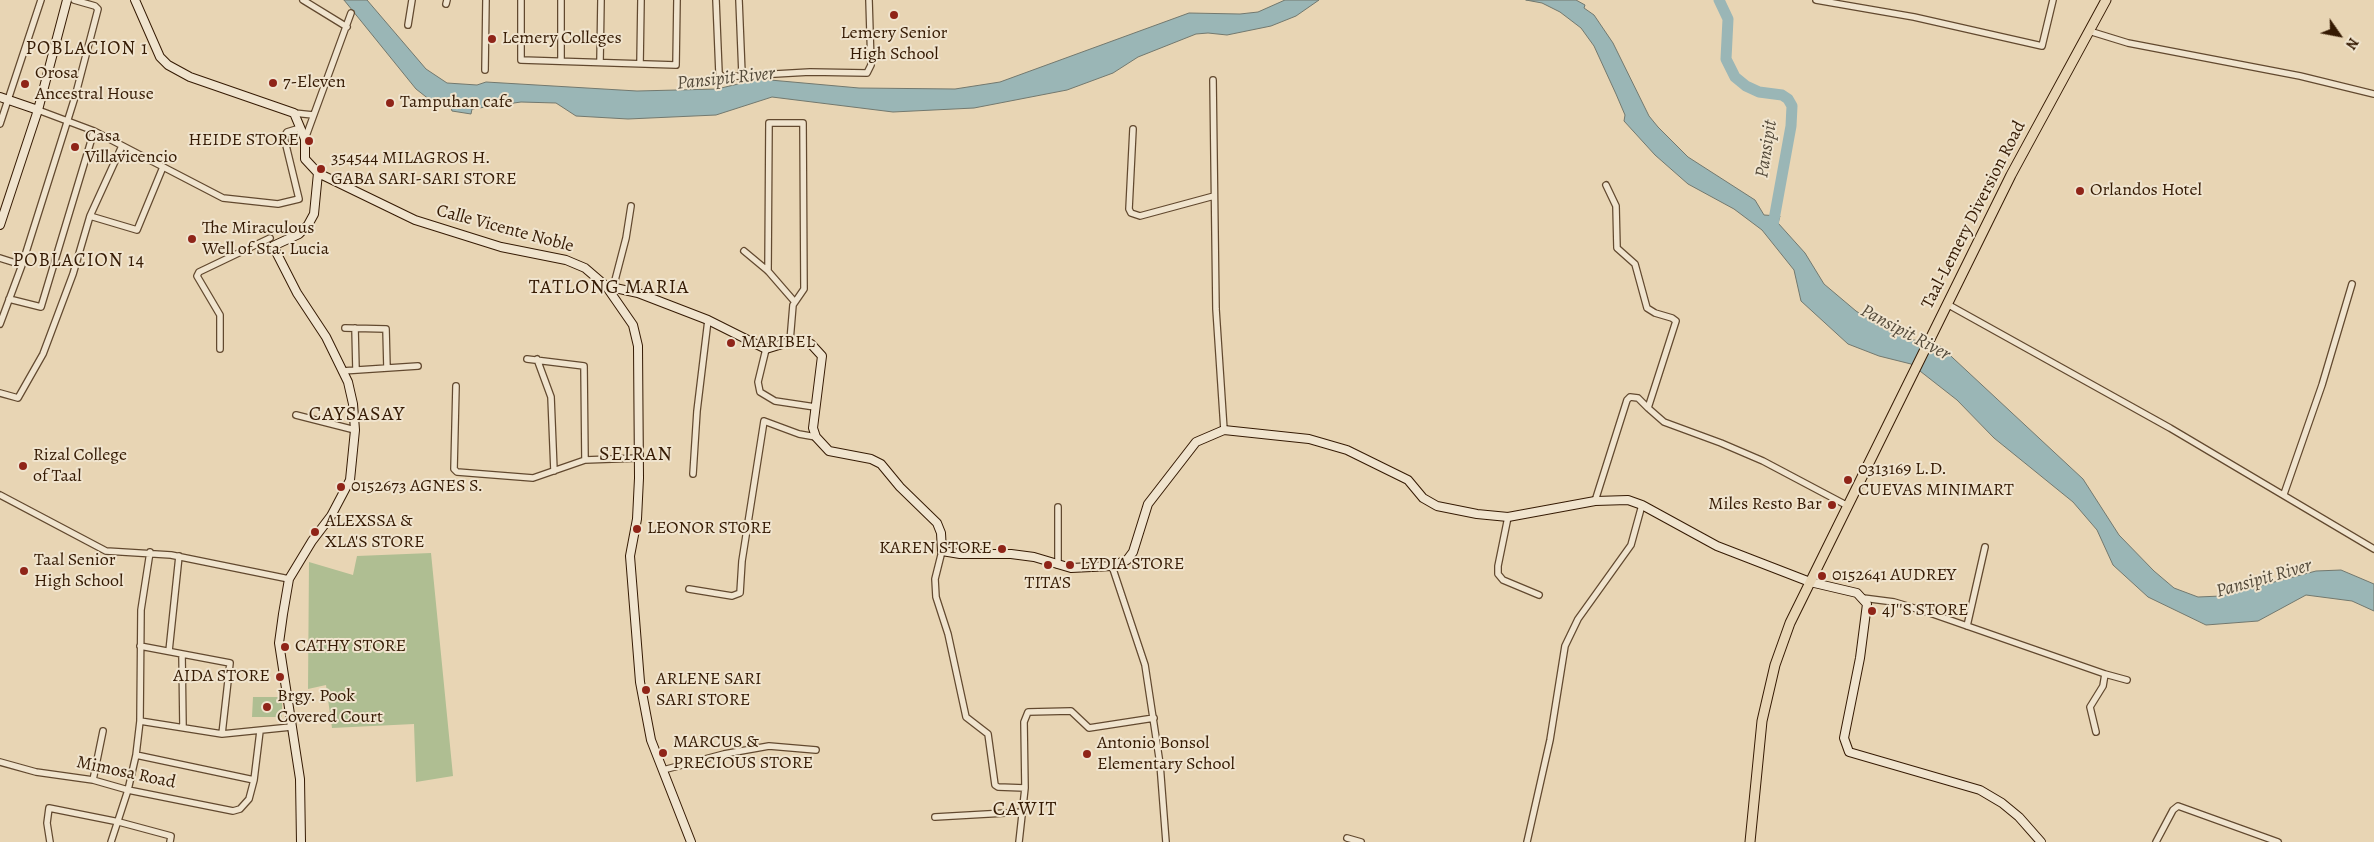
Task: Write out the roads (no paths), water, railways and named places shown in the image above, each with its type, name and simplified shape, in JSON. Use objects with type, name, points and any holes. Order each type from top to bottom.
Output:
[{"type":"main road","name":"Taal-Lemery Diversion Road","points":[[1750,842],[1758,750],[1768,690],[1783,641],[1810,582],[2011,175],[2106,0]]},
{"type":"street","points":[[0,124],[4,98],[41,0]]},
{"type":"street","points":[[0,225],[38,110],[67,0]]},
{"type":"street","points":[[0,324],[22,265],[68,120],[85,64],[98,9],[95,6],[74,0]]},
{"type":"street","points":[[135,0],[160,57],[168,65],[190,77],[294,113],[313,115]]},
{"type":"street","points":[[303,0],[347,27]]},
{"type":"street","points":[[408,25],[412,0]]},
{"type":"street","points":[[485,70],[486,0]]},
{"type":"street","points":[[521,0],[521,60],[676,65],[677,0]]},
{"type":"street","points":[[561,0],[561,60]]},
{"type":"street","points":[[600,62],[601,0]]},
{"type":"street","points":[[640,64],[641,0]]},
{"type":"street","points":[[716,0],[719,73],[722,77],[742,74],[810,72],[867,73],[871,65],[869,0]]},
{"type":"street","points":[[739,0],[742,74]]},
{"type":"street","points":[[1816,0],[1914,17],[2042,46],[2052,0]]},
{"type":"street","points":[[273,246],[300,234],[314,214],[318,173],[305,160],[305,139],[352,13]]},
{"type":"street","points":[[2089,31],[2128,43],[2300,76],[2374,94]]},
{"type":"street","points":[[1213,80],[1216,309],[1224,430]]},
{"type":"street","points":[[4,98],[94,131],[223,198],[278,204],[299,199],[284,136],[287,132],[300,128]]},
{"type":"street","points":[[294,113],[305,139]]},
{"type":"street","points":[[768,271],[769,123],[803,122],[804,289],[801,296],[794,301]]},
{"type":"street","points":[[1133,129],[1129,209],[1131,213],[1140,216],[1214,196]]},
{"type":"street","points":[[9,299],[41,307],[94,131]]},
{"type":"street","points":[[0,393],[18,398],[43,354],[73,274],[90,216],[122,146]]},
{"type":"street","points":[[90,216],[137,230],[163,167]]},
{"type":"street","name":"Calle Vicente Noble","points":[[318,173],[415,220],[501,247],[566,260],[585,268],[610,287],[638,293],[708,320],[766,350]]},
{"type":"street","points":[[1606,185],[1616,206],[1617,248],[1635,264],[1647,308],[1655,314],[1676,321],[1648,408]]},
{"type":"street","points":[[631,206],[626,238],[610,287],[633,326],[638,346],[639,458],[637,519],[630,556],[640,682],[648,725],[691,842]]},
{"type":"street","points":[[268,231],[273,246],[297,293],[326,337],[342,371],[354,404],[355,430],[350,480],[331,516],[312,541],[289,579],[279,643],[300,779],[301,842]]},
{"type":"street","points":[[220,349],[220,315],[198,276],[199,272],[270,238]]},
{"type":"street","points":[[744,251],[768,271],[794,301],[790,341]]},
{"type":"street","points":[[0,258],[22,265]]},
{"type":"street","points":[[2284,494],[2322,385],[2352,284]]},
{"type":"street","points":[[1947,304],[2284,494],[2348,536],[2374,550]]},
{"type":"street","points":[[693,474],[697,412],[708,320]]},
{"type":"street","points":[[345,328],[386,329],[386,368]]},
{"type":"street","points":[[355,328],[356,370]]},
{"type":"street","points":[[816,407],[775,401],[760,392],[758,382],[766,350],[790,341],[811,344],[822,356],[816,407],[813,430],[816,437],[830,451],[871,459],[881,464],[900,487],[937,523],[941,533],[942,551],[936,579],[936,597],[948,634],[966,717],[988,734],[994,785],[998,787],[1025,788]]},
{"type":"street","points":[[527,359],[584,366],[586,460]]},
{"type":"street","points":[[537,359],[551,398],[554,471]]},
{"type":"street","points":[[342,371],[418,366]]},
{"type":"street","points":[[456,386],[454,469],[457,472],[533,478],[586,460],[639,458]]},
{"type":"street","points":[[1596,501],[1627,400],[1630,397],[1638,398],[1664,422],[1721,442],[1763,461],[1848,506]]},
{"type":"street","points":[[296,415],[355,430]]},
{"type":"street","points":[[690,589],[732,596],[740,593],[742,561],[764,420],[799,434],[816,437]]},
{"type":"street","points":[[942,551],[960,554],[1011,554],[1034,557],[1071,568],[1112,566],[1127,560],[1133,552],[1148,504],[1196,442],[1224,430],[1309,439],[1347,450],[1408,480],[1423,498],[1437,506],[1477,514],[1508,517],[1596,501],[1628,500],[1642,505],[1717,546],[1810,582],[1857,593],[1866,604],[1860,658],[1844,738],[1849,752],[1980,790],[2002,803],[2019,817],[2041,842]]},
{"type":"street","points":[[0,495],[106,551],[150,552],[179,556],[289,579]]},
{"type":"street","points":[[1527,842],[1550,740],[1564,646],[1578,619],[1631,545],[1642,505]]},
{"type":"street","points":[[1058,507],[1058,565]]},
{"type":"street","points":[[1508,517],[1498,574],[1503,580],[1539,595]]},
{"type":"street","points":[[1967,626],[1985,547]]},
{"type":"street","points":[[112,842],[128,790],[136,755],[140,721],[141,610],[150,552]]},
{"type":"street","points":[[169,651],[179,556]]},
{"type":"street","points":[[1112,566],[1145,665],[1154,718],[1166,825],[1166,842]]},
{"type":"street","points":[[1863,598],[1894,602],[2127,680]]},
{"type":"street","points":[[140,646],[230,663],[222,734]]},
{"type":"street","points":[[182,654],[183,727]]},
{"type":"street","points":[[2096,732],[2090,707],[2103,686],[2105,674]]},
{"type":"street","points":[[1019,842],[1025,788],[1024,722],[1028,712],[1071,711],[1089,728],[1154,718]]},
{"type":"street","points":[[140,721],[222,734],[291,727]]},
{"type":"street","points":[[93,780],[104,731]]},
{"type":"street","points":[[136,755],[254,780],[260,731]]},
{"type":"street","points":[[664,770],[724,754],[769,746],[816,750]]},
{"type":"street","name":"Mimosa Road","points":[[0,762],[36,772],[93,780],[128,790],[234,810],[244,805],[249,799],[254,780]]},
{"type":"street","points":[[2156,842],[2173,810],[2178,806],[2278,842]]},
{"type":"street","points":[[50,842],[46,823],[49,808],[119,822],[172,836],[170,842]]},
{"type":"street","points":[[935,817],[1023,812]]},
{"type":"street","points":[[1347,838],[1361,842]]},
{"type":"water","points":[[344,0],[367,0],[426,69],[447,83],[477,85],[486,82],[637,91],[717,89],[759,79],[859,88],[955,89],[1000,82],[1189,13],[1240,14],[1258,12],[1285,0],[1319,0],[1296,16],[1271,26],[1227,35],[1196,34],[1138,57],[1113,73],[1067,90],[974,108],[893,112],[772,97],[716,115],[628,119],[576,116],[556,103],[521,102],[472,109],[471,114],[452,111],[449,103],[430,100],[416,89]]},
{"type":"water","points":[[1526,0],[1576,0],[1585,5],[1584,8],[1594,15],[1613,43],[1649,116],[1688,157],[1755,200],[1764,215],[1780,216],[1778,223],[1805,253],[1824,284],[1856,311],[1879,326],[1909,339],[1939,345],[2083,479],[2119,535],[2154,571],[2174,588],[2198,597],[2221,596],[2316,571],[2341,570],[2374,584],[2374,611],[2352,601],[2306,595],[2258,621],[2206,625],[2148,597],[2113,565],[2097,530],[2073,502],[1994,438],[1957,400],[1911,364],[1879,356],[1848,344],[1801,301],[1794,270],[1762,230],[1734,209],[1688,184],[1655,155],[1624,121],[1625,115],[1594,46],[1581,28],[1560,12],[1542,3]]},
{"type":"waterway","name":"Pansipit","points":[[1719,0],[1728,19],[1726,59],[1735,77],[1746,86],[1759,92],[1782,95],[1788,99],[1792,106],[1791,126],[1773,225]]},
{"type":"place","name":"Lemery Senior High School","points":[[894,15]]},
{"type":"place","name":"Lemery Colleges","points":[[492,39]]},
{"type":"place","name":"7-Eleven","points":[[273,83]]},
{"type":"place","name":"Orosa Ancestral House","points":[[25,84]]},
{"type":"place","name":"Tampuhan cafe","points":[[390,103]]},
{"type":"place","name":"HEIDE STORE","points":[[309,141]]},
{"type":"place","name":"Casa Villavicencio","points":[[75,147]]},
{"type":"place","name":"354544 MILAGROS H. GABA SARI-SARI STORE","points":[[321,169]]},
{"type":"place","name":"Orlandos Hotel","points":[[2080,191]]},
{"type":"place","name":"The Miraculous Well of Sta. Lucia","points":[[192,239]]},
{"type":"place","name":"MARIBEL","points":[[731,343]]},
{"type":"place","name":"Rizal College of Taal","points":[[23,466]]},
{"type":"place","name":"0313169 L.D. CUEVAS MINIMART","points":[[1848,480]]},
{"type":"place","name":"0152673 AGNES S.","points":[[341,487]]},
{"type":"place","name":"Miles Resto Bar","points":[[1832,505]]},
{"type":"place","name":"LEONOR STORE","points":[[637,529]]},
{"type":"place","name":"ALEXSSA & XLA'S STORE","points":[[315,532]]},
{"type":"place","name":"KAREN STORE","points":[[1002,549]]},
{"type":"place","name":"TITA'S","points":[[1048,565]]},
{"type":"place","name":"LYDIA STORE","points":[[1070,565]]},
{"type":"place","name":"Taal Senior High School","points":[[24,571]]},
{"type":"place","name":"0152641 AUDREY","points":[[1822,576]]},
{"type":"place","name":"4J''S STORE","points":[[1872,611]]},
{"type":"place","name":"CATHY STORE","points":[[285,647]]},
{"type":"place","name":"AIDA STORE","points":[[280,677]]},
{"type":"place","name":"ARLENE SARI SARI STORE","points":[[646,690]]},
{"type":"place","name":"Brgy. Pook Covered Court","points":[[267,707]]},
{"type":"place","name":"MARCUS & PRECIOUS STORE","points":[[663,753]]},
{"type":"place","name":"Antonio Bonsol Elementary School","points":[[1087,754]]},
{"type":"district","name":"POBLACION 1","points":[[87,49]]},
{"type":"district","name":"POBLACION 14","points":[[79,261]]},
{"type":"district","name":"TATLONG MARIA","points":[[609,288]]},
{"type":"district","name":"CAYSASAY","points":[[357,415]]},
{"type":"district","name":"SEIRAN","points":[[636,455]]},
{"type":"district","name":"CAWIT","points":[[1025,810]]},
{"type":"water label","name":"Pansipit River","points":[[726,79]]},
{"type":"water label","name":"Pansipit River","points":[[1905,333]]},
{"type":"water label","name":"Pansipit River","points":[[2264,579]]}]
